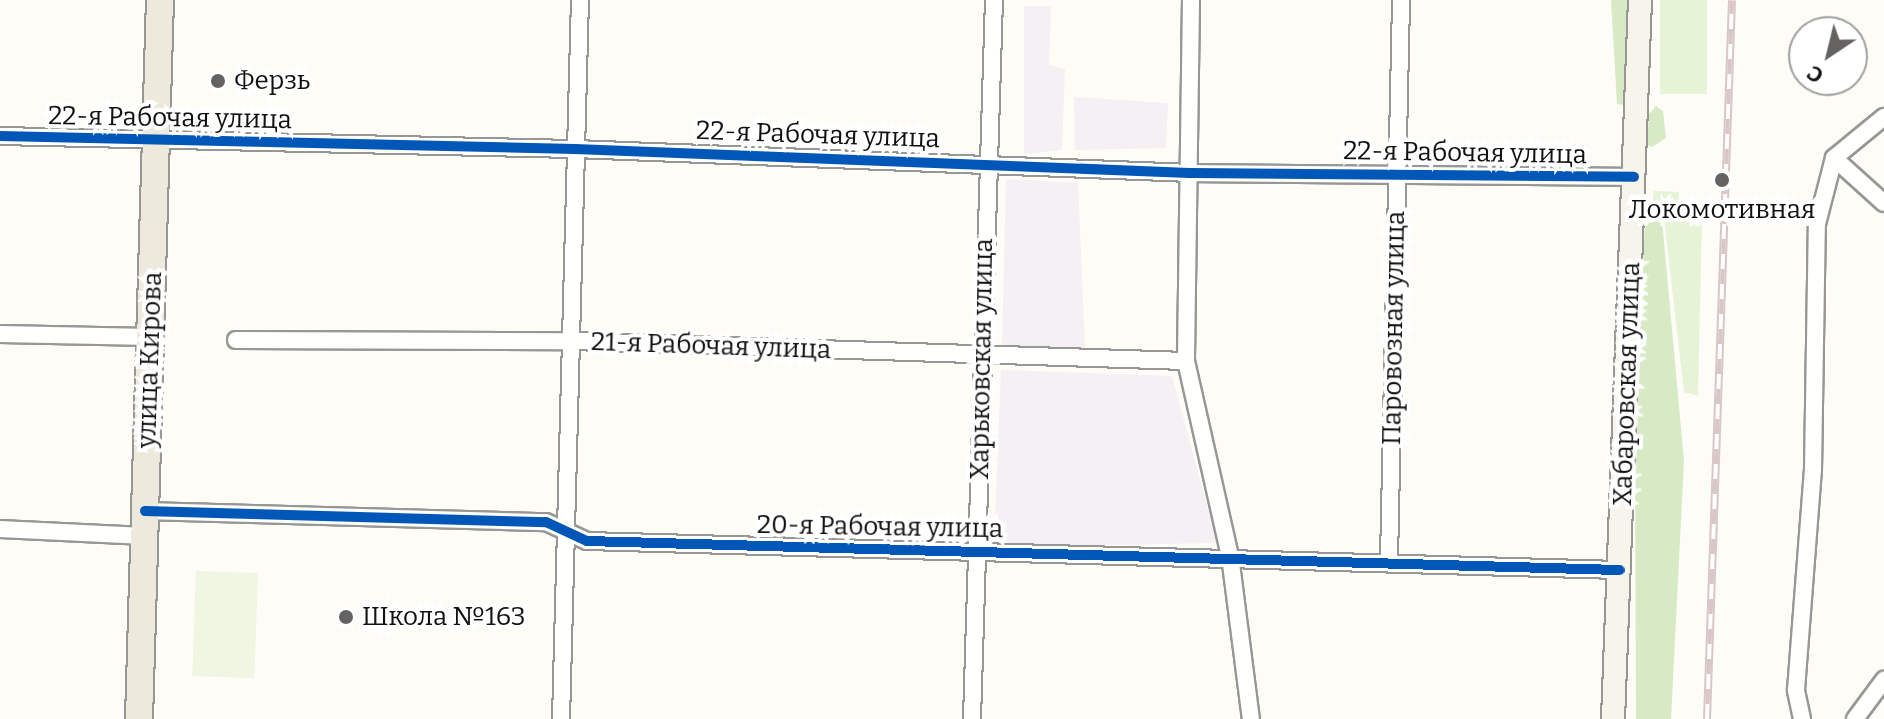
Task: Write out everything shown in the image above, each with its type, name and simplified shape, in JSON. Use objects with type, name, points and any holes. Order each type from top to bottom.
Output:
[{"type":"main road","name":"улица Кирова","points":[[139,719],[160,0]]},
{"type":"main road","name":"Хабаровская улица","points":[[1613,719],[1640,0]]},
{"type":"street","points":[[561,719],[570,538],[580,0]]},
{"type":"street","name":"Харьковская улица","points":[[972,719],[994,0]]},
{"type":"street","points":[[1191,0],[1186,361],[1230,556],[1251,719]]},
{"type":"street","name":"Паровозная улица","points":[[1389,560],[1401,0]]},
{"type":"street","points":[[1802,719],[1796,690],[1813,470],[1817,224],[1834,158],[1884,117]]},
{"type":"street","name":"22-я Рабочая улица","points":[[0,136],[575,149],[1190,173],[1634,177]]},
{"type":"street","points":[[1834,158],[1884,203]]},
{"type":"street","points":[[0,334],[151,337]]},
{"type":"street","name":"21-я Рабочая улица","points":[[236,340],[573,341],[1186,361]]},
{"type":"street","name":"20-я Рабочая улица","points":[[0,529],[145,523],[546,522],[570,538],[1389,560],[1620,570]]},
{"type":"street","points":[[1855,719],[1884,680]]},
{"type":"shaded area","points":[[1024,6],[1051,6],[1049,65],[1065,69],[1062,150],[1024,154]]},
{"type":"shaded area","points":[[1074,97],[1168,103],[1166,148],[1075,150]]},
{"type":"shaded area","points":[[1006,179],[1078,183],[1085,350],[1002,350]]},
{"type":"shaded area","points":[[1001,370],[1172,376],[1217,543],[994,547]]},
{"type":"green space","points":[[1611,0],[1634,0],[1631,106],[1617,104]]},
{"type":"green space","points":[[1660,0],[1707,0],[1707,94],[1660,94]]},
{"type":"green space","points":[[1656,106],[1663,111],[1666,138],[1652,147],[1647,145],[1649,114]]},
{"type":"green space","points":[[1654,191],[1679,192],[1679,201],[1686,202],[1687,220],[1702,220],[1698,396],[1684,392],[1664,218],[1651,217]]},
{"type":"green space","points":[[1662,220],[1684,461],[1671,719],[1636,719],[1635,437],[1645,224]]},
{"type":"green space","points":[[196,571],[258,573],[254,678],[192,676]]},
{"type":"railway","points":[[1707,719],[1732,0]]},
{"type":"cycle path","points":[[0,136],[575,149],[1190,173],[1634,177]]},
{"type":"cycle path","points":[[145,511],[546,522],[587,541],[1620,570]]},
{"type":"place","name":"Ферзь","points":[[218,81]]},
{"type":"place","name":"Локомотивная","points":[[1722,180]]},
{"type":"place","name":"Школа №163","points":[[346,617]]}]
